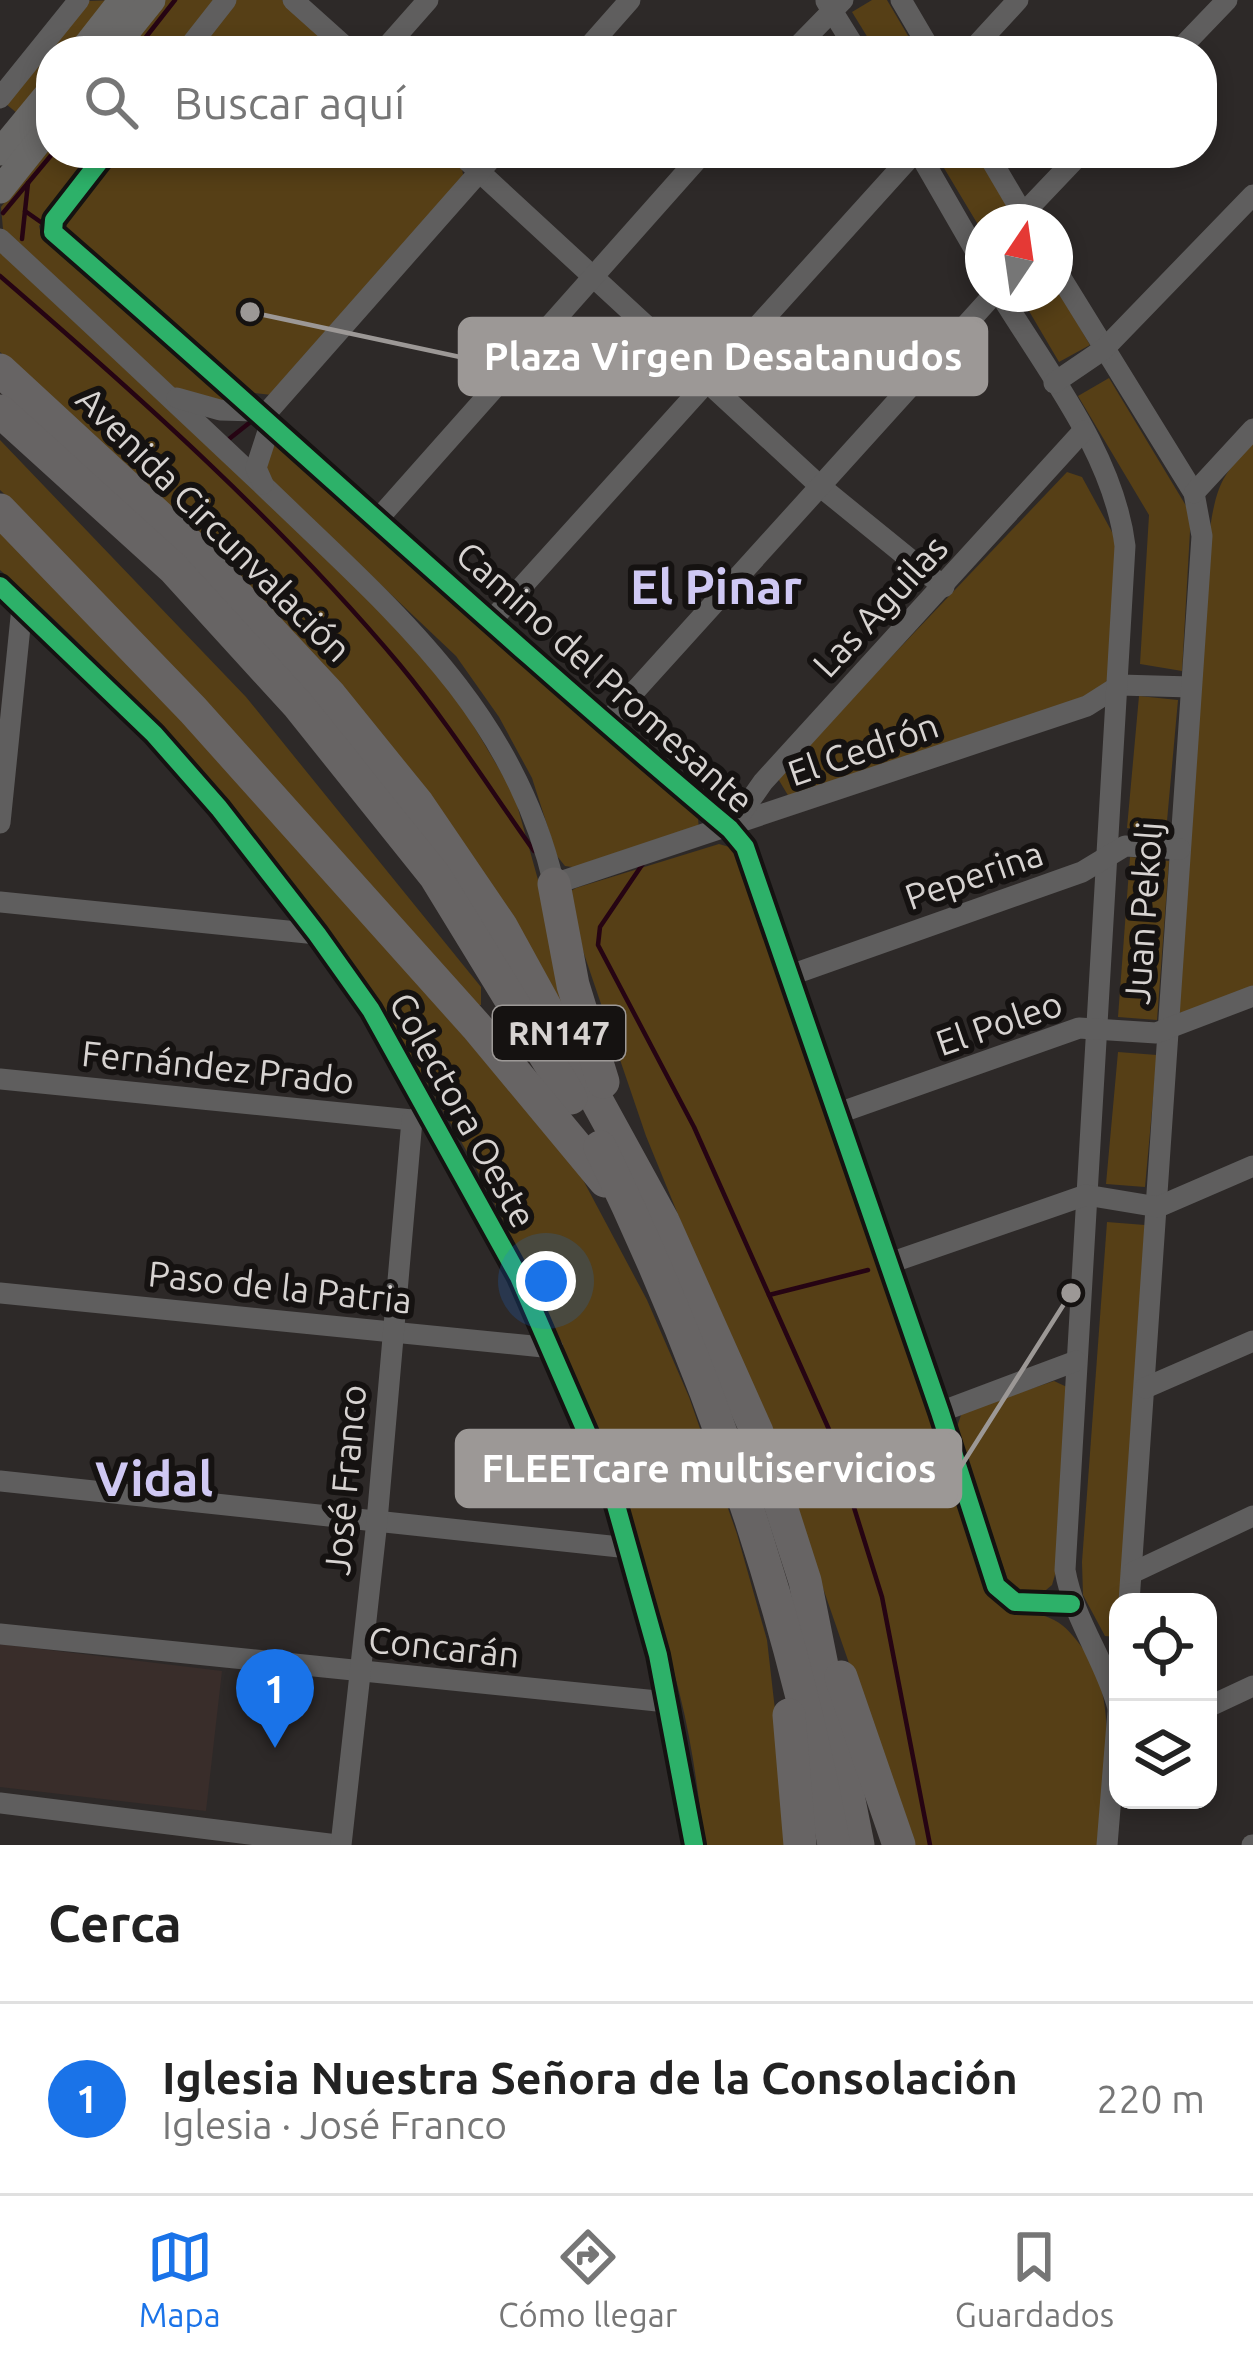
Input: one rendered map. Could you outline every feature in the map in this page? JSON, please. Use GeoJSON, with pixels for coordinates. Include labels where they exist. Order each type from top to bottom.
{"type":"FeatureCollection","features":[{"type":"Feature","properties":{"kind":"highway","name":"Avenida Circunvalación"},"geometry":{"type":"LineString","coordinates":[[0,370],[194,549],[329,694],[418,804],[501,926],[648,1221],[738,1474],[790,1588],[858,1845]]}},
{"type":"Feature","properties":{"kind":"highway","name":"Avenida Circunvalación"},"geometry":{"type":"LineString","coordinates":[[0,411],[173,568],[367,788],[435,876],[476,939],[648,1221]]}},
{"type":"Feature","properties":{"kind":"highway"},"geometry":{"type":"LineString","coordinates":[[0,510],[194,710],[648,1221]]}},
{"type":"Feature","properties":{"kind":"highway"},"geometry":{"type":"LineString","coordinates":[[554,884],[587,1034],[648,1221]]}},
{"type":"Feature","properties":{"kind":"highway","name":"Avenida Circunvalación"},"geometry":{"type":"LineString","coordinates":[[790,1588],[805,1700],[834,1845]]}},
{"type":"Feature","properties":{"kind":"highway"},"geometry":{"type":"LineString","coordinates":[[790,1588],[800,1845]]}},
{"type":"Feature","properties":{"kind":"highway"},"geometry":{"type":"LineString","coordinates":[[790,1588],[868,1750],[899,1845]]}},
{"type":"Feature","properties":{"kind":"main road"},"geometry":{"type":"LineString","coordinates":[[94,36],[122,0]]}},
{"type":"Feature","properties":{"kind":"main road"},"geometry":{"type":"LineString","coordinates":[[123,36],[152,0]]}},
{"type":"Feature","properties":{"kind":"main road"},"geometry":{"type":"LineString","coordinates":[[0,152],[11,119],[36,101]]}},
{"type":"Feature","properties":{"kind":"main road"},"geometry":{"type":"LineString","coordinates":[[0,190],[36,145]]}},
{"type":"Feature","properties":{"kind":"street"},"geometry":{"type":"LineString","coordinates":[[50,36],[79,0]]}},
{"type":"Feature","properties":{"kind":"street"},"geometry":{"type":"LineString","coordinates":[[198,36],[226,0]]}},
{"type":"Feature","properties":{"kind":"street"},"geometry":{"type":"LineString","coordinates":[[293,0],[333,36]]}},
{"type":"Feature","properties":{"kind":"street"},"geometry":{"type":"LineString","coordinates":[[396,36],[428,0]]}},
{"type":"Feature","properties":{"kind":"street"},"geometry":{"type":"LineString","coordinates":[[598,36],[630,0]]}},
{"type":"Feature","properties":{"kind":"street"},"geometry":{"type":"LineString","coordinates":[[901,0],[922,36]]}},
{"type":"Feature","properties":{"kind":"street"},"geometry":{"type":"LineString","coordinates":[[984,36],[1018,0]]}},
{"type":"Feature","properties":{"kind":"street"},"geometry":{"type":"LineString","coordinates":[[1192,36],[1227,0]]}},
{"type":"Feature","properties":{"kind":"street"},"geometry":{"type":"LineString","coordinates":[[806,36],[833,3],[850,36]]}},
{"type":"Feature","properties":{"kind":"street"},"geometry":{"type":"LineString","coordinates":[[0,98],[36,53]]}},
{"type":"Feature","properties":{"kind":"street","name":"Camino del Promesante"},"geometry":{"type":"LineString","coordinates":[[94,168],[54,220],[53,232],[745,847],[996,1586],[1015,1602],[1071,1604]]}},
{"type":"Feature","properties":{"kind":"street"},"geometry":{"type":"LineString","coordinates":[[475,168],[821,488],[944,587]]}},
{"type":"Feature","properties":{"kind":"street"},"geometry":{"type":"LineString","coordinates":[[267,490],[256,468],[265,416],[483,168]]}},
{"type":"Feature","properties":{"kind":"street"},"geometry":{"type":"LineString","coordinates":[[378,519],[690,168]]}},
{"type":"Feature","properties":{"kind":"street"},"geometry":{"type":"LineString","coordinates":[[491,621],[902,168]]}},
{"type":"Feature","properties":{"kind":"street"},"geometry":{"type":"LineString","coordinates":[[925,168],[965,234]]}},
{"type":"Feature","properties":{"kind":"street"},"geometry":{"type":"LineString","coordinates":[[996,168],[1017,204]]}},
{"type":"Feature","properties":{"kind":"street"},"geometry":{"type":"LineString","coordinates":[[1037,204],[1068,168]]}},
{"type":"Feature","properties":{"kind":"street"},"geometry":{"type":"LineString","coordinates":[[1054,382],[1104,349],[1253,195]]}},
{"type":"Feature","properties":{"kind":"street"},"geometry":{"type":"LineString","coordinates":[[0,239],[370,586],[453,674],[516,778],[554,884]]}},
{"type":"Feature","properties":{"kind":"street","name":"Juan Pekolj"},"geometry":{"type":"LineString","coordinates":[[1073,298],[1194,493],[1202,536],[1130,1593]]}},
{"type":"Feature","properties":{"kind":"street"},"geometry":{"type":"LineString","coordinates":[[605,724],[981,312]]}},
{"type":"Feature","properties":{"kind":"street","name":"Juan Pekolj"},"geometry":{"type":"LineString","coordinates":[[1009,312],[1083,431],[1122,520],[1126,546],[1065,1570],[1071,1604]]}},
{"type":"Feature","properties":{"kind":"street"},"geometry":{"type":"LineString","coordinates":[[169,396],[265,416]]}},
{"type":"Feature","properties":{"kind":"street"},"geometry":{"type":"LineString","coordinates":[[1194,493],[1253,428]]}},
{"type":"Feature","properties":{"kind":"street","name":"Las Aguilas"},"geometry":{"type":"LineString","coordinates":[[730,829],[754,791],[1083,431]]}},
{"type":"Feature","properties":{"kind":"street","name":"Colectora Oeste"},"geometry":{"type":"LineString","coordinates":[[0,586],[154,734],[219,808],[317,934],[371,1010],[421,1117],[519,1276],[612,1491],[658,1655],[694,1845]]}},
{"type":"Feature","properties":{"kind":"street"},"geometry":{"type":"LineString","coordinates":[[0,823],[22,607]]}},
{"type":"Feature","properties":{"kind":"street","name":"El Cedrón"},"geometry":{"type":"LineString","coordinates":[[554,884],[1087,706],[1120,685],[1191,687]]}},
{"type":"Feature","properties":{"kind":"street","name":"Peperina"},"geometry":{"type":"LineString","coordinates":[[788,976],[1082,872],[1125,846],[1180,849]]}},
{"type":"Feature","properties":{"kind":"street"},"geometry":{"type":"LineString","coordinates":[[0,902],[317,934]]}},
{"type":"Feature","properties":{"kind":"street","name":"El Poleo"},"geometry":{"type":"LineString","coordinates":[[836,1114],[1079,1028],[1156,1033],[1253,996]]}},
{"type":"Feature","properties":{"kind":"street","name":"Fernández Prado"},"geometry":{"type":"LineString","coordinates":[[0,1079],[421,1117]]}},
{"type":"Feature","properties":{"kind":"street","name":"José Franco"},"geometry":{"type":"LineString","coordinates":[[339,1845],[361,1671],[391,1331],[421,1117]]}},
{"type":"Feature","properties":{"kind":"street"},"geometry":{"type":"LineString","coordinates":[[887,1264],[1086,1195],[1158,1207],[1253,1166]]}},
{"type":"Feature","properties":{"kind":"street","name":"Paso de la Patria"},"geometry":{"type":"LineString","coordinates":[[0,1293],[553,1348]]}},
{"type":"Feature","properties":{"kind":"street"},"geometry":{"type":"LineString","coordinates":[[1145,1388],[1253,1341]]}},
{"type":"Feature","properties":{"kind":"street"},"geometry":{"type":"LineString","coordinates":[[940,1412],[1076,1361]]}},
{"type":"Feature","properties":{"kind":"street"},"geometry":{"type":"LineString","coordinates":[[0,1480],[628,1548]]}},
{"type":"Feature","properties":{"kind":"street"},"geometry":{"type":"LineString","coordinates":[[1132,1574],[1253,1516]]}},
{"type":"Feature","properties":{"kind":"street"},"geometry":{"type":"LineString","coordinates":[[1071,1604],[1109,1674],[1116,1701]]}},
{"type":"Feature","properties":{"kind":"street","name":"Concarán"},"geometry":{"type":"LineString","coordinates":[[0,1634],[667,1702]]}},
{"type":"Feature","properties":{"kind":"street"},"geometry":{"type":"LineString","coordinates":[[1217,1703],[1253,1686]]}},
{"type":"Feature","properties":{"kind":"street"},"geometry":{"type":"LineString","coordinates":[[0,1803],[339,1845]]}},
{"type":"Feature","properties":{"kind":"street"},"geometry":{"type":"LineString","coordinates":[[1107,1845],[1111,1809]]}},
{"type":"Feature","properties":{"kind":"shaded area"},"geometry":{"type":"Polygon","coordinates":[[[117,0],[89,36],[59,36],[87,1],[117,0]]]}},
{"type":"Feature","properties":{"kind":"shaded area"},"geometry":{"type":"Polygon","coordinates":[[[165,0],[217,0],[189,36],[137,36],[165,0]]]}},
{"type":"Feature","properties":{"kind":"shaded area"},"geometry":{"type":"Polygon","coordinates":[[[236,0],[282,0],[321,36],[208,36],[236,0]]]}},
{"type":"Feature","properties":{"kind":"shaded area"},"geometry":{"type":"Polygon","coordinates":[[[872,0],[887,0],[908,36],[867,36],[852,12],[872,0]]]}},
{"type":"Feature","properties":{"kind":"shaded area"},"geometry":{"type":"Polygon","coordinates":[[[36,66],[36,102],[23,118],[6,104],[36,66]]]}},
{"type":"Feature","properties":{"kind":"shaded area"},"geometry":{"type":"Polygon","coordinates":[[[36,163],[36,168],[84,168],[39,226],[41,234],[225,399],[223,406],[183,396],[3,229],[1,207],[36,163]]]}},
{"type":"Feature","properties":{"kind":"shaded area"},"geometry":{"type":"Polygon","coordinates":[[[105,168],[462,168],[464,180],[272,395],[245,392],[63,225],[105,168]]]}},
{"type":"Feature","properties":{"kind":"shaded area"},"geometry":{"type":"Polygon","coordinates":[[[944,168],[985,168],[1007,204],[966,204],[944,168]]]}},
{"type":"Feature","properties":{"kind":"shaded area"},"geometry":{"type":"Polygon","coordinates":[[[0,252],[367,595],[444,676],[514,794],[596,1087],[160,498],[0,352],[0,252]]]}},
{"type":"Feature","properties":{"kind":"shaded area"},"geometry":{"type":"Polygon","coordinates":[[[1030,312],[1071,312],[1090,345],[1059,362],[1030,312]]]}},
{"type":"Feature","properties":{"kind":"shaded area"},"geometry":{"type":"Polygon","coordinates":[[[1109,378],[1191,514],[1182,671],[1140,664],[1149,515],[1078,396],[1109,378]]]}},
{"type":"Feature","properties":{"kind":"shaded area"},"geometry":{"type":"Polygon","coordinates":[[[0,440],[246,697],[481,987],[481,1005],[469,1005],[0,490],[0,440]]]}},
{"type":"Feature","properties":{"kind":"shaded area"},"geometry":{"type":"Polygon","coordinates":[[[278,442],[698,818],[699,830],[579,868],[565,866],[557,856],[532,778],[499,717],[456,656],[265,475],[271,443],[278,442]]]}},
{"type":"Feature","properties":{"kind":"shaded area"},"geometry":{"type":"Polygon","coordinates":[[[1253,443],[1253,990],[1181,1014],[1177,1006],[1210,528],[1222,481],[1253,443]]]}},
{"type":"Feature","properties":{"kind":"shaded area"},"geometry":{"type":"Polygon","coordinates":[[[1067,472],[1082,477],[1118,543],[1113,670],[1100,692],[789,797],[777,777],[1067,472]]]}},
{"type":"Feature","properties":{"kind":"shaded area"},"geometry":{"type":"Polygon","coordinates":[[[0,529],[257,799],[574,1163],[647,1300],[689,1397],[737,1534],[767,1640],[783,1780],[785,1845],[705,1845],[675,1674],[596,1429],[537,1290],[469,1156],[391,1026],[305,902],[211,784],[109,673],[0,570],[0,529]]]}},
{"type":"Feature","properties":{"kind":"shaded area"},"geometry":{"type":"Polygon","coordinates":[[[1139,696],[1178,700],[1166,832],[1127,828],[1139,696]]]}},
{"type":"Feature","properties":{"kind":"shaded area"},"geometry":{"type":"Polygon","coordinates":[[[719,844],[733,848],[737,856],[995,1598],[1010,1608],[1058,1622],[1094,1668],[1102,1691],[1107,1742],[1097,1845],[912,1845],[781,1467],[646,1136],[568,907],[569,892],[576,888],[719,844]]]}},
{"type":"Feature","properties":{"kind":"shaded area"},"geometry":{"type":"Polygon","coordinates":[[[1130,857],[1169,861],[1157,1020],[1118,1017],[1130,857]]]}},
{"type":"Feature","properties":{"kind":"shaded area"},"geometry":{"type":"Polygon","coordinates":[[[1118,1052],[1157,1055],[1145,1187],[1106,1184],[1118,1052]]]}},
{"type":"Feature","properties":{"kind":"shaded area"},"geometry":{"type":"Polygon","coordinates":[[[1107,1222],[1145,1225],[1120,1593],[1109,1593],[1109,1636],[1083,1595],[1107,1222]]]}},
{"type":"Feature","properties":{"kind":"shaded area"},"geometry":{"type":"Polygon","coordinates":[[[1054,1381],[1067,1387],[1057,1568],[1052,1585],[1040,1595],[1023,1594],[1010,1586],[956,1430],[962,1412],[1054,1381]]]}},
{"type":"Feature","properties":{"kind":"shaded area"},"geometry":{"type":"Polygon","coordinates":[[[0,1644],[222,1671],[206,1811],[0,1787],[0,1644]]]}},
{"type":"Feature","properties":{"kind":"waterway"},"geometry":{"type":"LineString","coordinates":[[147,36],[175,0]]}},
{"type":"Feature","properties":{"kind":"waterway"},"geometry":{"type":"LineString","coordinates":[[3,213],[40,168]]}},
{"type":"Feature","properties":{"kind":"waterway"},"geometry":{"type":"LineString","coordinates":[[22,239],[28,183]]}},
{"type":"Feature","properties":{"kind":"waterway"},"geometry":{"type":"LineString","coordinates":[[25,211],[45,225]]}},
{"type":"Feature","properties":{"kind":"waterway"},"geometry":{"type":"LineString","coordinates":[[0,276],[157,415],[307,561],[418,687],[534,851]]}},
{"type":"Feature","properties":{"kind":"waterway"},"geometry":{"type":"LineString","coordinates":[[229,439],[253,420]]}},
{"type":"Feature","properties":{"kind":"waterway"},"geometry":{"type":"LineString","coordinates":[[644,862],[600,927],[598,945],[694,1127],[831,1434],[882,1597],[930,1845]]}},
{"type":"Feature","properties":{"kind":"waterway"},"geometry":{"type":"LineString","coordinates":[[769,1295],[868,1270]]}},
{"type":"Feature","properties":{"kind":"cycle path"},"geometry":{"type":"LineString","coordinates":[[94,168],[54,220],[53,232],[745,847],[996,1586],[1015,1602],[1071,1604]]}},
{"type":"Feature","properties":{"kind":"cycle path"},"geometry":{"type":"LineString","coordinates":[[0,586],[154,734],[219,808],[317,934],[371,1010],[519,1277],[612,1491],[658,1655],[694,1845]]}},
{"type":"Feature","properties":{"kind":"place","name":"Plaza Virgen Desatanudos"},"geometry":{"type":"Point","coordinates":[250,312]}},
{"type":"Feature","properties":{"kind":"place","name":"FLEETcare multiservicios"},"geometry":{"type":"Point","coordinates":[1071,1293]}},
{"type":"Feature","properties":{"kind":"place","name":"Iglesia Nuestra Señora de la Consolación"},"geometry":{"type":"Point","coordinates":[275,1748]}},
{"type":"Feature","properties":{"kind":"district","name":"El Pinar"},"geometry":{"type":"Point","coordinates":[716,587]}},
{"type":"Feature","properties":{"kind":"district","name":"Vidal"},"geometry":{"type":"Point","coordinates":[154,1479]}}]}
